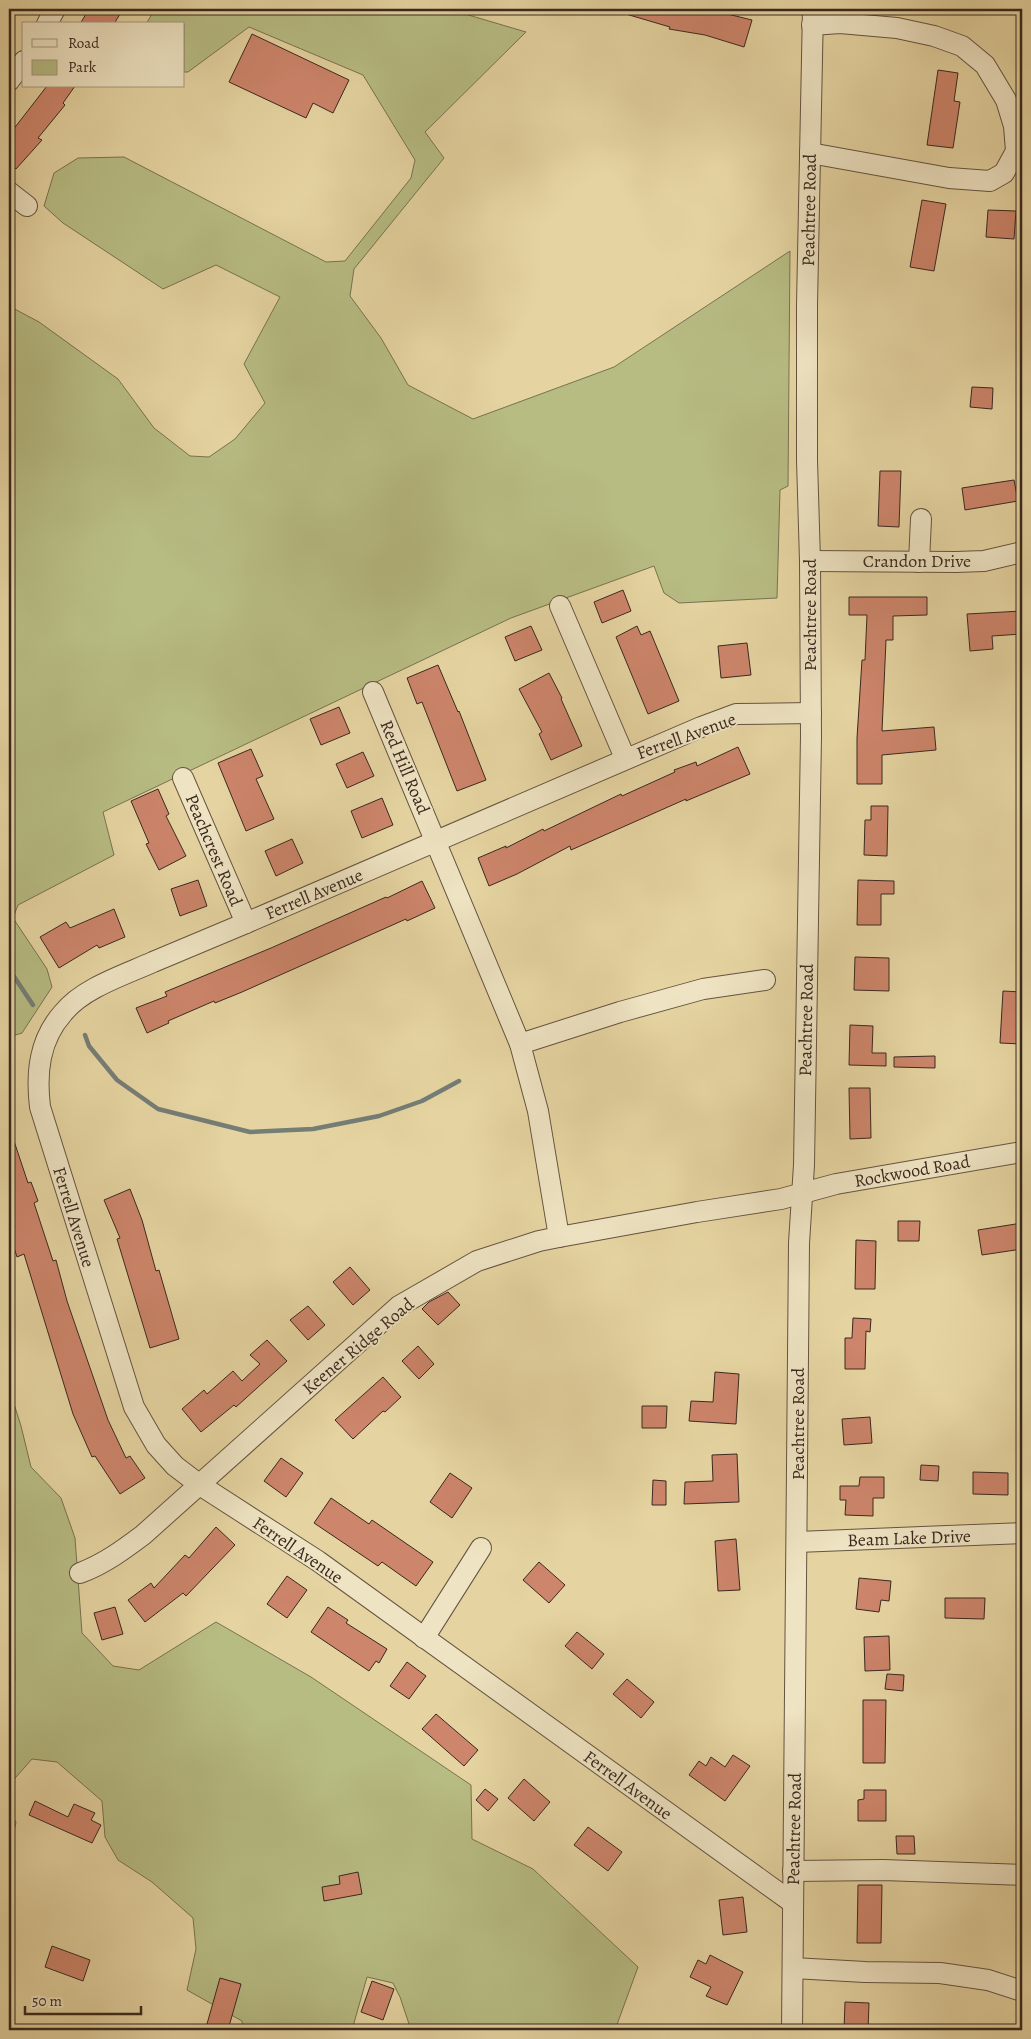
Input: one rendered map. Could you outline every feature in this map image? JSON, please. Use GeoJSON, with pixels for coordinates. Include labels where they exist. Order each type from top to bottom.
{"type":"FeatureCollection","features":[{"type":"Feature","properties":{"kind":"street"},"geometry":{"type":"LineString","coordinates":[[48,22],[55,9]]}},
{"type":"Feature","properties":{"kind":"street"},"geometry":{"type":"LineString","coordinates":[[810,153],[916,172],[990,181],[1004,173],[1016,151],[1014,126],[1006,100],[985,64],[962,46],[934,36],[897,28],[840,23],[812,17]]}},
{"type":"Feature","properties":{"kind":"street","name":"Peachtree Road"},"geometry":{"type":"LineString","coordinates":[[792,2030],[799,1243],[803,1194],[810,713],[810,560],[807,460],[812,17]]}},
{"type":"Feature","properties":{"kind":"street"},"geometry":{"type":"LineString","coordinates":[[9,81],[22,63]]}},
{"type":"Feature","properties":{"kind":"street"},"geometry":{"type":"LineString","coordinates":[[9,192],[27,206]]}},
{"type":"Feature","properties":{"kind":"street"},"geometry":{"type":"LineString","coordinates":[[919,562],[921,519]]}},
{"type":"Feature","properties":{"kind":"street","name":"Crandon Drive"},"geometry":{"type":"LineString","coordinates":[[810,560],[984,561],[1022,552]]}},
{"type":"Feature","properties":{"kind":"street"},"geometry":{"type":"LineString","coordinates":[[560,606],[625,758]]}},
{"type":"Feature","properties":{"kind":"street","name":"Red Hill Road"},"geometry":{"type":"LineString","coordinates":[[373,692],[520,1044],[538,1111],[559,1237]]}},
{"type":"Feature","properties":{"kind":"street","name":"Ferrell Avenue"},"geometry":{"type":"LineString","coordinates":[[793,1903],[318,1561],[200,1485],[175,1466],[156,1445],[143,1426],[134,1407],[40,1107],[37,1083],[41,1054],[51,1029],[63,1012],[82,995],[134,970],[437,842],[701,726],[736,714],[810,713]]}},
{"type":"Feature","properties":{"kind":"street","name":"Peachcrest Road"},"geometry":{"type":"LineString","coordinates":[[183,778],[246,923]]}},
{"type":"Feature","properties":{"kind":"street"},"geometry":{"type":"LineString","coordinates":[[520,1044],[620,1012],[694,992],[765,980]]}},
{"type":"Feature","properties":{"kind":"street","name":"Rockwood Road"},"geometry":{"type":"LineString","coordinates":[[803,1194],[836,1184],[1022,1152]]}},
{"type":"Feature","properties":{"kind":"street","name":"Keener Ridge Road"},"geometry":{"type":"LineString","coordinates":[[80,1573],[94,1568],[115,1556],[144,1535],[399,1306],[477,1262],[539,1241],[803,1194]]}},
{"type":"Feature","properties":{"kind":"street","name":"Beam Lake Drive"},"geometry":{"type":"LineString","coordinates":[[797,1542],[1022,1533]]}},
{"type":"Feature","properties":{"kind":"street"},"geometry":{"type":"LineString","coordinates":[[424,1638],[481,1548]]}},
{"type":"Feature","properties":{"kind":"street"},"geometry":{"type":"LineString","coordinates":[[794,1871],[884,1870],[1022,1875]]}},
{"type":"Feature","properties":{"kind":"street"},"geometry":{"type":"LineString","coordinates":[[793,1968],[865,1972],[940,1973],[988,1980],[1022,1990]]}},
{"type":"Feature","properties":{"kind":"green space"},"geometry":{"type":"Polygon","coordinates":[[[155,9],[448,9],[526,32],[425,132],[444,158],[354,269],[350,296],[381,338],[408,385],[473,419],[614,367],[790,251],[788,486],[780,490],[777,598],[679,603],[664,593],[654,566],[511,618],[103,812],[114,855],[18,905],[13,918],[47,969],[52,987],[22,1033],[9,1037],[9,306],[39,322],[118,379],[154,428],[190,456],[209,457],[235,439],[265,403],[244,364],[280,297],[216,265],[163,289],[63,223],[44,206],[54,173],[78,158],[124,157],[326,262],[345,261],[411,178],[415,160],[363,75],[249,27],[188,72],[185,72],[185,22],[147,22],[155,9]]]}},
{"type":"Feature","properties":{"kind":"green space"},"geometry":{"type":"Polygon","coordinates":[[[9,1388],[31,1467],[61,1498],[75,1538],[82,1633],[113,1666],[139,1670],[216,1622],[311,1677],[471,1785],[472,1839],[533,1869],[638,1967],[615,2030],[411,2030],[400,1997],[393,1983],[367,1977],[352,2030],[243,2030],[242,2021],[187,1990],[196,1949],[193,1918],[152,1882],[118,1860],[105,1837],[102,1801],[57,1762],[32,1759],[9,1785],[9,1700],[15,1680],[14,1609],[9,1595],[9,1388]]]}},
{"type":"Feature","properties":{"kind":"green space"},"geometry":{"type":"Polygon","coordinates":[[[9,1812],[16,1822],[11,1847],[9,1848],[9,1812]]]}},
{"type":"Feature","properties":{"kind":"building"},"geometry":{"type":"Polygon","coordinates":[[[89,9],[123,9],[115,22],[81,22],[89,9]]]}},
{"type":"Feature","properties":{"kind":"building"},"geometry":{"type":"Polygon","coordinates":[[[620,9],[707,9],[752,20],[744,47],[705,35],[669,29],[670,27],[619,12],[620,9]]]}},
{"type":"Feature","properties":{"kind":"building"},"geometry":{"type":"Polygon","coordinates":[[[252,34],[349,80],[333,113],[313,103],[306,118],[229,82],[252,34]]]}},
{"type":"Feature","properties":{"kind":"building"},"geometry":{"type":"Polygon","coordinates":[[[938,70],[958,73],[954,101],[960,102],[953,148],[927,145],[938,70]]]}},
{"type":"Feature","properties":{"kind":"building"},"geometry":{"type":"Polygon","coordinates":[[[45,88],[74,88],[63,103],[65,105],[38,138],[42,140],[16,169],[9,163],[9,135],[45,88]]]}},
{"type":"Feature","properties":{"kind":"building"},"geometry":{"type":"Polygon","coordinates":[[[922,200],[946,204],[934,271],[910,267],[922,200]]]}},
{"type":"Feature","properties":{"kind":"building"},"geometry":{"type":"Polygon","coordinates":[[[988,210],[1016,211],[1014,239],[986,237],[988,210]]]}},
{"type":"Feature","properties":{"kind":"building"},"geometry":{"type":"Polygon","coordinates":[[[972,387],[993,388],[992,409],[970,407],[972,387]]]}},
{"type":"Feature","properties":{"kind":"building"},"geometry":{"type":"Polygon","coordinates":[[[880,471],[901,471],[899,527],[878,526],[880,471]]]}},
{"type":"Feature","properties":{"kind":"building"},"geometry":{"type":"Polygon","coordinates":[[[1014,480],[1018,501],[965,510],[962,488],[1014,480]]]}},
{"type":"Feature","properties":{"kind":"building"},"geometry":{"type":"Polygon","coordinates":[[[623,590],[631,611],[602,623],[594,602],[623,590]]]}},
{"type":"Feature","properties":{"kind":"building"},"geometry":{"type":"Polygon","coordinates":[[[849,597],[927,597],[927,615],[893,616],[893,640],[886,640],[882,731],[934,727],[936,750],[882,755],[882,784],[857,784],[857,738],[862,660],[865,660],[867,615],[849,615],[849,597]]]}},
{"type":"Feature","properties":{"kind":"building"},"geometry":{"type":"Polygon","coordinates":[[[1022,611],[1022,634],[992,636],[993,649],[970,651],[967,614],[1022,611]]]}},
{"type":"Feature","properties":{"kind":"building"},"geometry":{"type":"Polygon","coordinates":[[[531,626],[542,650],[515,661],[505,637],[531,626]]]}},
{"type":"Feature","properties":{"kind":"building"},"geometry":{"type":"Polygon","coordinates":[[[637,626],[641,635],[650,631],[679,701],[648,714],[616,637],[637,626]]]}},
{"type":"Feature","properties":{"kind":"building"},"geometry":{"type":"Polygon","coordinates":[[[747,643],[751,675],[721,678],[718,646],[747,643]]]}},
{"type":"Feature","properties":{"kind":"building"},"geometry":{"type":"Polygon","coordinates":[[[438,665],[459,711],[486,780],[457,791],[422,702],[417,704],[407,678],[438,665]]]}},
{"type":"Feature","properties":{"kind":"building"},"geometry":{"type":"Polygon","coordinates":[[[549,673],[562,698],[582,746],[551,760],[539,734],[542,732],[519,689],[549,673]]]}},
{"type":"Feature","properties":{"kind":"building"},"geometry":{"type":"Polygon","coordinates":[[[339,707],[350,733],[321,745],[310,719],[339,707]]]}},
{"type":"Feature","properties":{"kind":"building"},"geometry":{"type":"Polygon","coordinates":[[[738,747],[750,774],[686,801],[686,799],[571,850],[570,846],[517,874],[489,886],[478,858],[506,846],[506,848],[543,829],[544,831],[621,794],[622,796],[675,772],[674,770],[696,762],[697,766],[738,747]]]}},
{"type":"Feature","properties":{"kind":"building"},"geometry":{"type":"Polygon","coordinates":[[[251,749],[263,776],[256,779],[274,819],[246,831],[218,763],[251,749]]]}},
{"type":"Feature","properties":{"kind":"building"},"geometry":{"type":"Polygon","coordinates":[[[363,752],[374,776],[347,788],[336,764],[363,752]]]}},
{"type":"Feature","properties":{"kind":"building"},"geometry":{"type":"Polygon","coordinates":[[[158,789],[169,814],[166,816],[186,856],[159,870],[146,844],[149,843],[131,801],[158,789]]]}},
{"type":"Feature","properties":{"kind":"building"},"geometry":{"type":"Polygon","coordinates":[[[382,798],[393,825],[362,838],[351,811],[382,798]]]}},
{"type":"Feature","properties":{"kind":"building"},"geometry":{"type":"Polygon","coordinates":[[[871,806],[888,806],[887,856],[864,855],[865,820],[871,820],[871,806]]]}},
{"type":"Feature","properties":{"kind":"building"},"geometry":{"type":"Polygon","coordinates":[[[292,839],[303,863],[276,876],[265,851],[292,839]]]}},
{"type":"Feature","properties":{"kind":"building"},"geometry":{"type":"Polygon","coordinates":[[[198,880],[207,906],[180,916],[171,889],[198,880]]]}},
{"type":"Feature","properties":{"kind":"building"},"geometry":{"type":"Polygon","coordinates":[[[858,880],[894,881],[894,894],[881,894],[881,925],[857,925],[858,880]]]}},
{"type":"Feature","properties":{"kind":"building"},"geometry":{"type":"Polygon","coordinates":[[[422,881],[435,908],[242,992],[215,1003],[214,1001],[168,1021],[169,1023],[147,1033],[136,1008],[167,996],[165,992],[387,898],[422,881]]]}},
{"type":"Feature","properties":{"kind":"building"},"geometry":{"type":"Polygon","coordinates":[[[114,909],[125,937],[99,948],[97,945],[59,968],[40,937],[66,922],[70,928],[114,909]]]}},
{"type":"Feature","properties":{"kind":"building"},"geometry":{"type":"Polygon","coordinates":[[[855,957],[889,958],[889,991],[854,990],[855,957]]]}},
{"type":"Feature","properties":{"kind":"building"},"geometry":{"type":"Polygon","coordinates":[[[1003,991],[1022,992],[1021,1044],[1000,1043],[1003,991]]]}},
{"type":"Feature","properties":{"kind":"building"},"geometry":{"type":"Polygon","coordinates":[[[850,1025],[873,1026],[872,1053],[886,1053],[886,1066],[849,1065],[850,1025]]]}},
{"type":"Feature","properties":{"kind":"building"},"geometry":{"type":"Polygon","coordinates":[[[935,1056],[935,1068],[894,1067],[894,1057],[935,1056]]]}},
{"type":"Feature","properties":{"kind":"building"},"geometry":{"type":"Polygon","coordinates":[[[849,1088],[870,1088],[871,1138],[850,1139],[849,1088]]]}},
{"type":"Feature","properties":{"kind":"building"},"geometry":{"type":"Polygon","coordinates":[[[9,1132],[11,1132],[28,1183],[31,1182],[38,1201],[34,1203],[53,1261],[56,1260],[67,1301],[108,1420],[126,1458],[130,1456],[145,1478],[120,1494],[95,1456],[92,1457],[73,1414],[24,1254],[17,1257],[9,1232],[9,1229],[15,1227],[9,1209],[9,1132]]]}},
{"type":"Feature","properties":{"kind":"building"},"geometry":{"type":"Polygon","coordinates":[[[130,1189],[142,1220],[156,1271],[159,1270],[179,1339],[150,1348],[117,1239],[120,1238],[104,1200],[130,1189]]]}},
{"type":"Feature","properties":{"kind":"building"},"geometry":{"type":"Polygon","coordinates":[[[898,1221],[920,1221],[919,1241],[898,1241],[898,1221]]]}},
{"type":"Feature","properties":{"kind":"building"},"geometry":{"type":"Polygon","coordinates":[[[1022,1223],[1022,1249],[982,1255],[978,1230],[1022,1223]]]}},
{"type":"Feature","properties":{"kind":"building"},"geometry":{"type":"Polygon","coordinates":[[[856,1240],[876,1241],[875,1289],[855,1289],[856,1240]]]}},
{"type":"Feature","properties":{"kind":"building"},"geometry":{"type":"Polygon","coordinates":[[[350,1267],[370,1290],[353,1305],[333,1282],[350,1267]]]}},
{"type":"Feature","properties":{"kind":"building"},"geometry":{"type":"Polygon","coordinates":[[[448,1292],[460,1305],[438,1325],[422,1309],[429,1302],[448,1292]]]}},
{"type":"Feature","properties":{"kind":"building"},"geometry":{"type":"Polygon","coordinates":[[[308,1306],[325,1325],[308,1340],[290,1320],[308,1306]]]}},
{"type":"Feature","properties":{"kind":"building"},"geometry":{"type":"Polygon","coordinates":[[[853,1318],[871,1319],[870,1332],[866,1331],[865,1369],[845,1369],[845,1338],[852,1338],[853,1318]]]}},
{"type":"Feature","properties":{"kind":"building"},"geometry":{"type":"Polygon","coordinates":[[[267,1340],[287,1361],[236,1407],[234,1405],[201,1432],[182,1409],[204,1390],[207,1394],[233,1371],[242,1381],[260,1364],[250,1355],[267,1340]]]}},
{"type":"Feature","properties":{"kind":"building"},"geometry":{"type":"Polygon","coordinates":[[[418,1346],[434,1364],[419,1379],[402,1361],[418,1346]]]}},
{"type":"Feature","properties":{"kind":"building"},"geometry":{"type":"Polygon","coordinates":[[[715,1372],[739,1374],[736,1424],[689,1421],[691,1401],[713,1402],[715,1372]]]}},
{"type":"Feature","properties":{"kind":"building"},"geometry":{"type":"Polygon","coordinates":[[[383,1377],[401,1397],[353,1439],[335,1420],[383,1377]]]}},
{"type":"Feature","properties":{"kind":"building"},"geometry":{"type":"Polygon","coordinates":[[[642,1406],[667,1406],[666,1428],[642,1428],[642,1406]]]}},
{"type":"Feature","properties":{"kind":"building"},"geometry":{"type":"Polygon","coordinates":[[[870,1417],[872,1443],[844,1445],[842,1419],[870,1417]]]}},
{"type":"Feature","properties":{"kind":"building"},"geometry":{"type":"Polygon","coordinates":[[[737,1454],[739,1502],[684,1504],[685,1482],[713,1481],[712,1455],[737,1454]]]}},
{"type":"Feature","properties":{"kind":"building"},"geometry":{"type":"Polygon","coordinates":[[[281,1458],[303,1473],[286,1497],[264,1481],[281,1458]]]}},
{"type":"Feature","properties":{"kind":"building"},"geometry":{"type":"Polygon","coordinates":[[[921,1465],[939,1466],[938,1481],[920,1480],[921,1465]]]}},
{"type":"Feature","properties":{"kind":"building"},"geometry":{"type":"Polygon","coordinates":[[[973,1472],[1008,1473],[1008,1495],[973,1494],[973,1472]]]}},
{"type":"Feature","properties":{"kind":"building"},"geometry":{"type":"Polygon","coordinates":[[[450,1473],[472,1488],[452,1518],[430,1502],[450,1473]]]}},
{"type":"Feature","properties":{"kind":"building"},"geometry":{"type":"Polygon","coordinates":[[[860,1477],[884,1477],[884,1498],[873,1498],[873,1516],[845,1515],[846,1500],[840,1500],[840,1486],[859,1486],[860,1477]]]}},
{"type":"Feature","properties":{"kind":"building"},"geometry":{"type":"Polygon","coordinates":[[[653,1480],[666,1481],[666,1505],[652,1505],[653,1480]]]}},
{"type":"Feature","properties":{"kind":"building"},"geometry":{"type":"Polygon","coordinates":[[[331,1498],[369,1524],[372,1520],[433,1562],[416,1586],[382,1562],[378,1566],[314,1523],[331,1498]]]}},
{"type":"Feature","properties":{"kind":"building"},"geometry":{"type":"Polygon","coordinates":[[[216,1527],[235,1545],[186,1596],[183,1593],[145,1622],[128,1600],[151,1583],[154,1588],[185,1555],[189,1558],[216,1527]]]}},
{"type":"Feature","properties":{"kind":"building"},"geometry":{"type":"Polygon","coordinates":[[[736,1539],[740,1590],[718,1591],[715,1541],[736,1539]]]}},
{"type":"Feature","properties":{"kind":"building"},"geometry":{"type":"Polygon","coordinates":[[[539,1562],[565,1585],[549,1603],[523,1580],[539,1562]]]}},
{"type":"Feature","properties":{"kind":"building"},"geometry":{"type":"Polygon","coordinates":[[[287,1576],[307,1590],[287,1618],[267,1604],[287,1576]]]}},
{"type":"Feature","properties":{"kind":"building"},"geometry":{"type":"Polygon","coordinates":[[[859,1578],[891,1581],[889,1601],[881,1600],[879,1612],[856,1609],[859,1578]]]}},
{"type":"Feature","properties":{"kind":"building"},"geometry":{"type":"Polygon","coordinates":[[[945,1598],[985,1598],[984,1619],[945,1618],[945,1598]]]}},
{"type":"Feature","properties":{"kind":"building"},"geometry":{"type":"Polygon","coordinates":[[[115,1607],[123,1634],[102,1640],[94,1613],[115,1607]]]}},
{"type":"Feature","properties":{"kind":"building"},"geometry":{"type":"Polygon","coordinates":[[[328,1607],[348,1620],[346,1623],[387,1649],[379,1663],[376,1661],[369,1671],[311,1632],[328,1607]]]}},
{"type":"Feature","properties":{"kind":"building"},"geometry":{"type":"Polygon","coordinates":[[[577,1632],[604,1654],[592,1669],[565,1646],[577,1632]]]}},
{"type":"Feature","properties":{"kind":"building"},"geometry":{"type":"Polygon","coordinates":[[[889,1636],[890,1670],[865,1671],[864,1637],[889,1636]]]}},
{"type":"Feature","properties":{"kind":"building"},"geometry":{"type":"Polygon","coordinates":[[[407,1662],[426,1676],[409,1699],[390,1686],[407,1662]]]}},
{"type":"Feature","properties":{"kind":"building"},"geometry":{"type":"Polygon","coordinates":[[[887,1674],[904,1675],[903,1691],[885,1689],[887,1674]]]}},
{"type":"Feature","properties":{"kind":"building"},"geometry":{"type":"Polygon","coordinates":[[[627,1679],[654,1702],[641,1718],[613,1694],[627,1679]]]}},
{"type":"Feature","properties":{"kind":"building"},"geometry":{"type":"Polygon","coordinates":[[[863,1700],[886,1700],[885,1763],[863,1763],[863,1700]]]}},
{"type":"Feature","properties":{"kind":"building"},"geometry":{"type":"Polygon","coordinates":[[[436,1714],[478,1750],[464,1766],[422,1729],[436,1714]]]}},
{"type":"Feature","properties":{"kind":"building"},"geometry":{"type":"Polygon","coordinates":[[[733,1755],[750,1766],[725,1801],[689,1775],[699,1761],[706,1766],[711,1757],[725,1767],[733,1755]]]}},
{"type":"Feature","properties":{"kind":"building"},"geometry":{"type":"Polygon","coordinates":[[[524,1779],[550,1802],[534,1821],[508,1798],[524,1779]]]}},
{"type":"Feature","properties":{"kind":"building"},"geometry":{"type":"Polygon","coordinates":[[[485,1789],[498,1799],[488,1811],[476,1800],[485,1789]]]}},
{"type":"Feature","properties":{"kind":"building"},"geometry":{"type":"Polygon","coordinates":[[[864,1790],[886,1790],[886,1821],[858,1821],[858,1800],[864,1799],[864,1790]]]}},
{"type":"Feature","properties":{"kind":"building"},"geometry":{"type":"Polygon","coordinates":[[[35,1801],[68,1817],[74,1804],[95,1813],[91,1820],[101,1825],[92,1843],[29,1815],[35,1801]]]}},
{"type":"Feature","properties":{"kind":"building"},"geometry":{"type":"Polygon","coordinates":[[[588,1827],[622,1852],[608,1871],[574,1845],[588,1827]]]}},
{"type":"Feature","properties":{"kind":"building"},"geometry":{"type":"Polygon","coordinates":[[[896,1836],[914,1836],[915,1854],[897,1854],[896,1836]]]}},
{"type":"Feature","properties":{"kind":"building"},"geometry":{"type":"Polygon","coordinates":[[[358,1872],[362,1894],[324,1901],[322,1887],[340,1884],[339,1876],[358,1872]]]}},
{"type":"Feature","properties":{"kind":"building"},"geometry":{"type":"Polygon","coordinates":[[[858,1885],[882,1885],[881,1943],[857,1943],[858,1885]]]}},
{"type":"Feature","properties":{"kind":"building"},"geometry":{"type":"Polygon","coordinates":[[[743,1897],[747,1932],[723,1935],[719,1900],[743,1897]]]}},
{"type":"Feature","properties":{"kind":"building"},"geometry":{"type":"Polygon","coordinates":[[[52,1946],[90,1960],[83,1981],[45,1967],[52,1946]]]}},
{"type":"Feature","properties":{"kind":"building"},"geometry":{"type":"Polygon","coordinates":[[[710,1955],[743,1972],[727,2005],[706,1996],[711,1987],[690,1977],[698,1960],[706,1964],[710,1955]]]}},
{"type":"Feature","properties":{"kind":"building"},"geometry":{"type":"Polygon","coordinates":[[[220,1978],[241,1984],[228,2030],[207,2024],[220,1978]]]}},
{"type":"Feature","properties":{"kind":"building"},"geometry":{"type":"Polygon","coordinates":[[[372,1981],[394,1989],[383,2020],[361,2012],[372,1981]]]}},
{"type":"Feature","properties":{"kind":"building"},"geometry":{"type":"Polygon","coordinates":[[[845,2002],[869,2003],[868,2030],[844,2030],[845,2002]]]}},
{"type":"Feature","properties":{"kind":"waterway"},"geometry":{"type":"LineString","coordinates":[[9,969],[33,1005]]}},
{"type":"Feature","properties":{"kind":"waterway"},"geometry":{"type":"LineString","coordinates":[[85,1035],[89,1046],[117,1080],[158,1109],[250,1132],[313,1129],[379,1116],[422,1101],[459,1081]]}}]}
